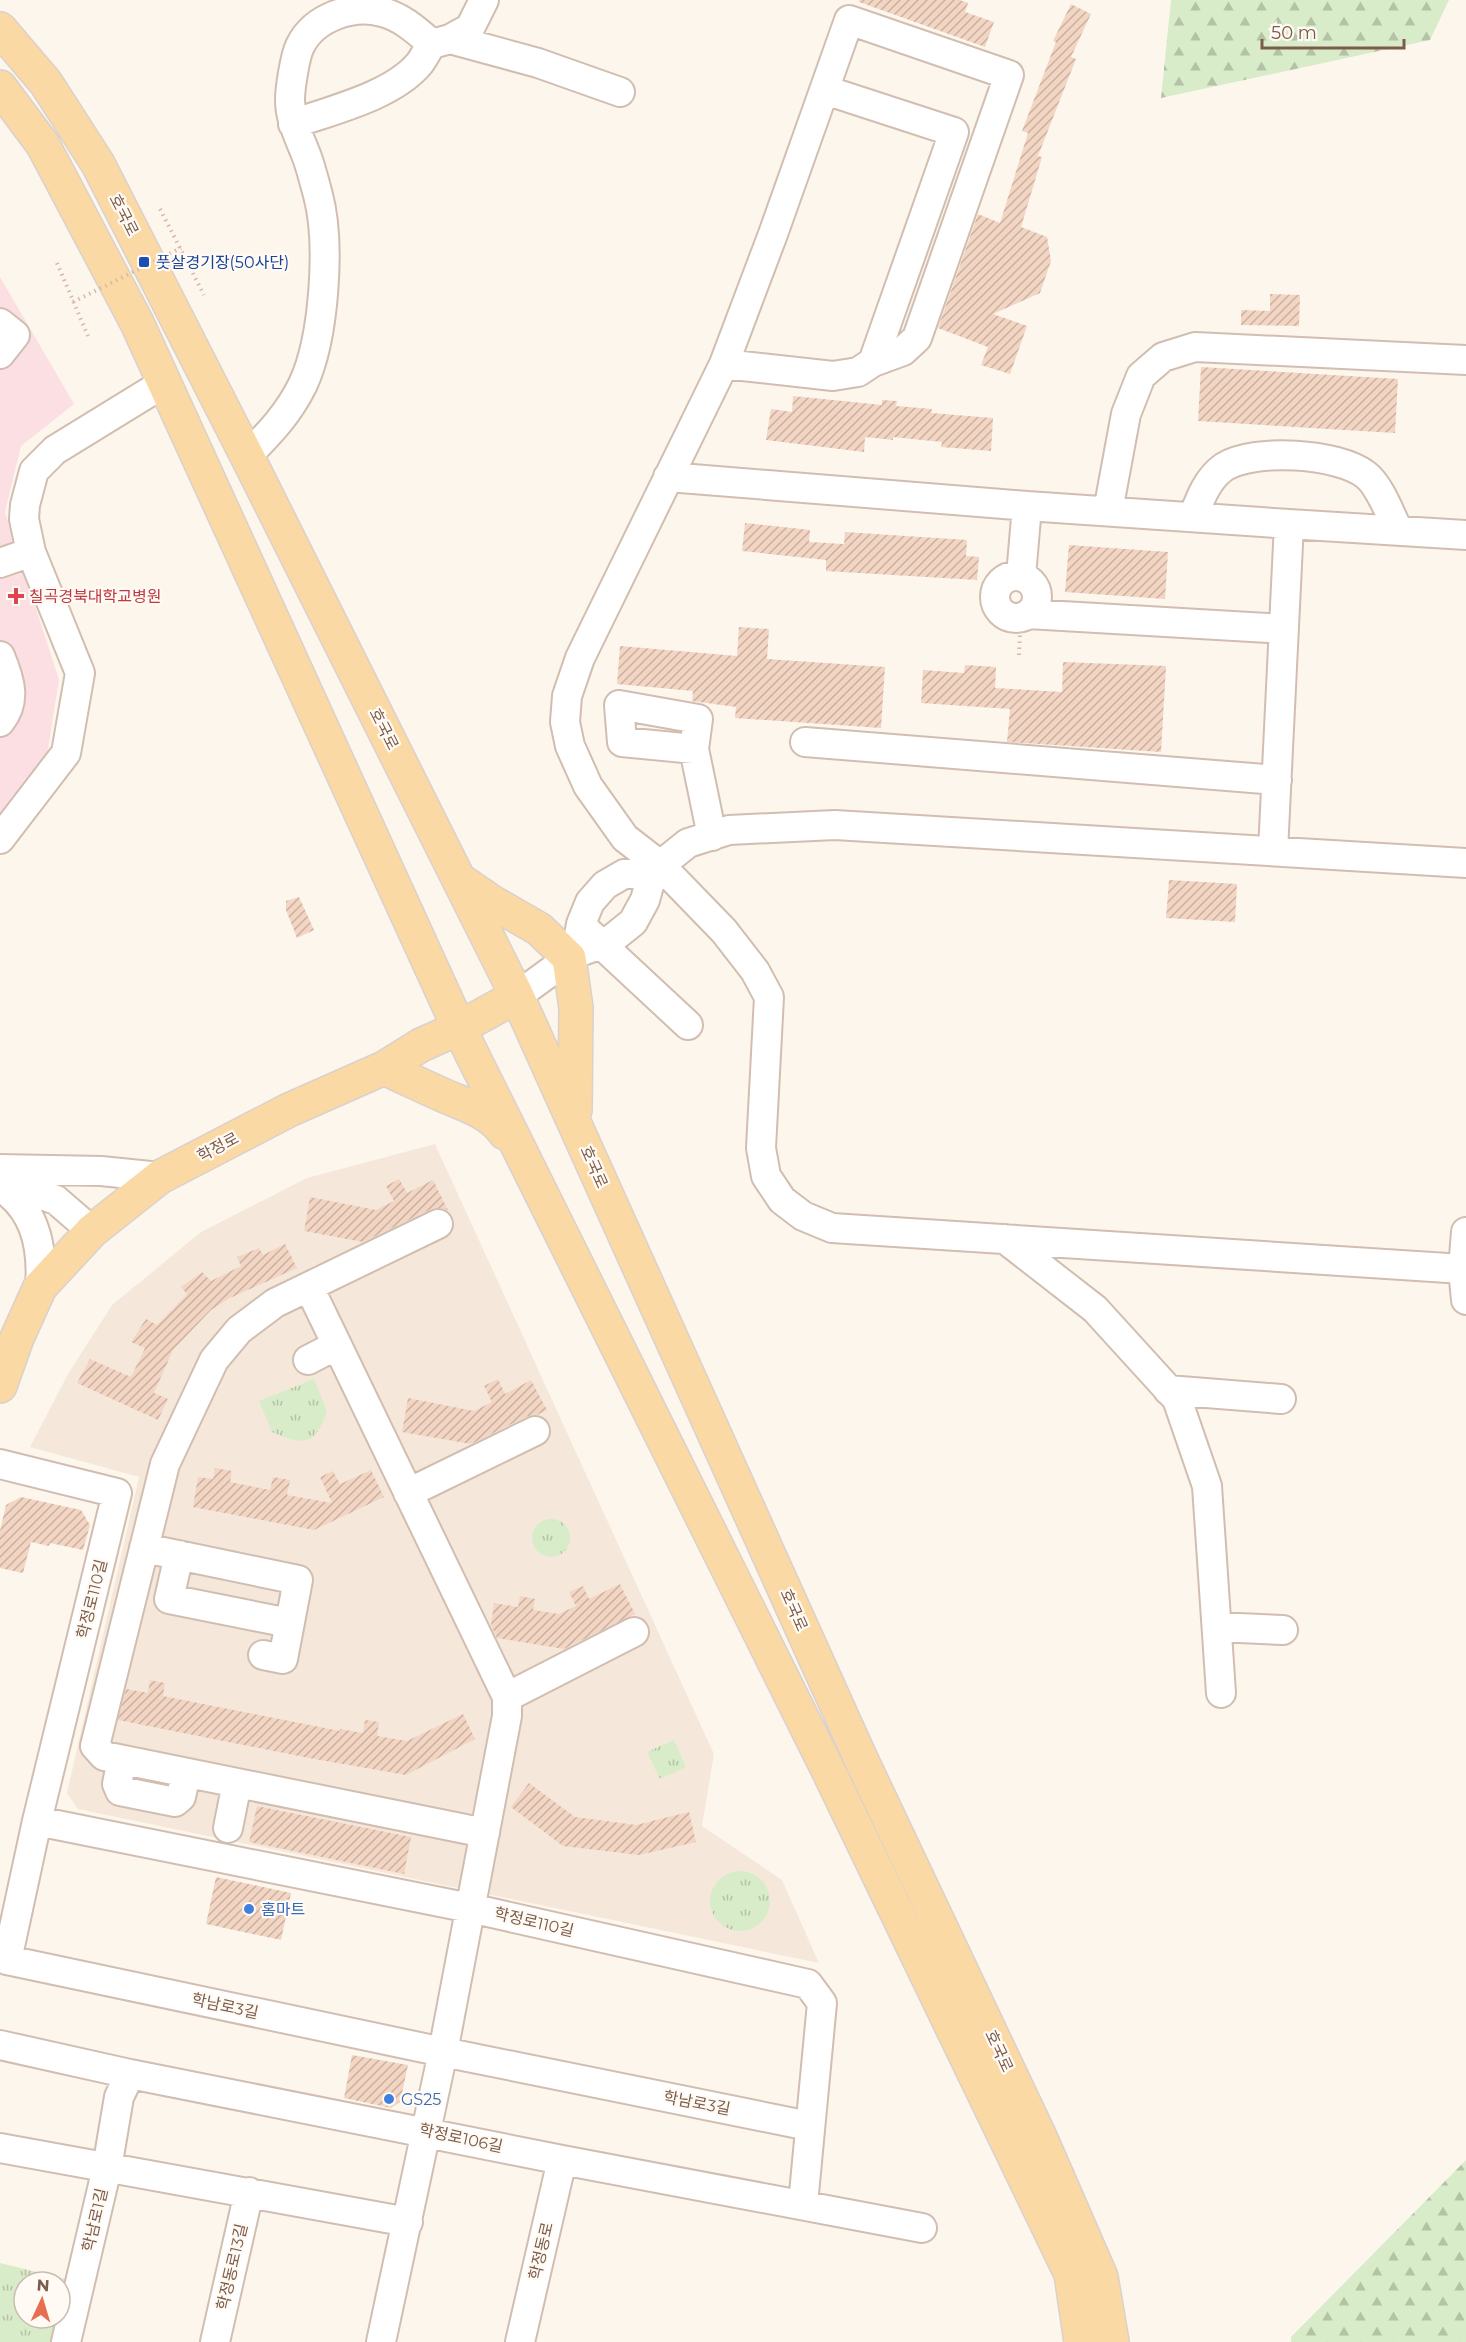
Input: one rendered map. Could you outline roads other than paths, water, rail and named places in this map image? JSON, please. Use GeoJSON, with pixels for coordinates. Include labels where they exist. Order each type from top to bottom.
{"type":"FeatureCollection","features":[{"type":"Feature","properties":{"kind":"main road","name":"호국로"},"geometry":{"type":"LineString","coordinates":[[0,29],[46,83],[98,164],[517,996],[860,1757],[1045,2148],[1101,2277],[1112,2342]]}},
{"type":"Feature","properties":{"kind":"main road","name":"호국로"},"geometry":{"type":"LineString","coordinates":[[0,87],[48,154],[137,323],[459,1028],[833,1781],[1071,2274],[1081,2342]]}},
{"type":"Feature","properties":{"kind":"main road"},"geometry":{"type":"LineString","coordinates":[[459,879],[492,902],[582,952],[576,1008],[575,1125]]}},
{"type":"Feature","properties":{"kind":"main road","name":"학정로"},"geometry":{"type":"LineString","coordinates":[[0,1386],[17,1338],[40,1287],[92,1231],[160,1177],[289,1110],[384,1068],[421,1045],[459,1028],[517,996]]}},
{"type":"Feature","properties":{"kind":"main road"},"geometry":{"type":"LineString","coordinates":[[384,1068],[473,1106],[498,1124],[527,1162]]}},
{"type":"Feature","properties":{"kind":"street"},"geometry":{"type":"LineString","coordinates":[[293,124],[379,92],[406,76],[441,42],[470,28],[484,0]]}},
{"type":"Feature","properties":{"kind":"street"},"geometry":{"type":"LineString","coordinates":[[724,364],[833,376],[858,372],[873,362],[903,351],[917,338],[1009,75],[852,10],[825,90],[724,364],[580,658],[567,696],[565,722],[570,746],[588,786],[625,838],[724,931],[755,970],[769,997],[761,1148],[766,1176],[782,1200],[803,1216],[832,1228],[1463,1269]]}},
{"type":"Feature","properties":{"kind":"street"},"geometry":{"type":"LineString","coordinates":[[247,456],[278,426],[303,383],[316,344],[325,238],[319,198],[308,161],[293,124],[290,99],[300,46],[319,23],[348,11],[382,12],[406,22],[441,42],[538,63],[620,92]]}},
{"type":"Feature","properties":{"kind":"street"},"geometry":{"type":"LineString","coordinates":[[825,90],[986,142]]}},
{"type":"Feature","properties":{"kind":"street"},"geometry":{"type":"LineString","coordinates":[[873,362],[954,132]]}},
{"type":"Feature","properties":{"kind":"street"},"geometry":{"type":"LineString","coordinates":[[0,323],[15,335],[0,354]]}},
{"type":"Feature","properties":{"kind":"street"},"geometry":{"type":"LineString","coordinates":[[1108,511],[1126,414],[1141,376],[1163,357],[1194,347],[1466,360]]}},
{"type":"Feature","properties":{"kind":"street"},"geometry":{"type":"LineString","coordinates":[[0,839],[66,753],[80,673],[31,552],[24,519],[25,505],[34,471],[54,450],[164,383]]}},
{"type":"Feature","properties":{"kind":"street"},"geometry":{"type":"LineString","coordinates":[[1193,517],[1203,490],[1224,468],[1247,458],[1274,455],[1306,457],[1341,464],[1366,475],[1385,502],[1398,530]]}},
{"type":"Feature","properties":{"kind":"street"},"geometry":{"type":"LineString","coordinates":[[668,477],[1027,506],[1466,535]]}},
{"type":"Feature","properties":{"kind":"street"},"geometry":{"type":"LineString","coordinates":[[1027,506],[1021,576],[1033,584],[1037,597],[1036,603],[1028,614],[1284,629]]}},
{"type":"Feature","properties":{"kind":"street"},"geometry":{"type":"LineString","coordinates":[[1273,851],[1289,524]]}},
{"type":"Feature","properties":{"kind":"street"},"geometry":{"type":"LineString","coordinates":[[0,562],[31,552]]}},
{"type":"Feature","properties":{"kind":"street"},"geometry":{"type":"LineString","coordinates":[[0,656],[8,674],[12,698],[7,713],[0,722]]}},
{"type":"Feature","properties":{"kind":"street"},"geometry":{"type":"LineString","coordinates":[[805,742],[1277,780]]}},
{"type":"Feature","properties":{"kind":"street"},"geometry":{"type":"LineString","coordinates":[[694,749],[712,836]]}},
{"type":"Feature","properties":{"kind":"street"},"geometry":{"type":"LineString","coordinates":[[582,952],[581,924],[590,902],[605,885],[624,874],[656,868],[688,843],[729,830],[835,825],[1466,863]]}},
{"type":"Feature","properties":{"kind":"street"},"geometry":{"type":"LineString","coordinates":[[517,996],[582,952],[608,942],[633,921],[645,900],[656,868]]}},
{"type":"Feature","properties":{"kind":"street"},"geometry":{"type":"LineString","coordinates":[[582,952],[688,1025]]}},
{"type":"Feature","properties":{"kind":"street"},"geometry":{"type":"LineString","coordinates":[[0,1169],[101,1171],[160,1177]]}},
{"type":"Feature","properties":{"kind":"street"},"geometry":{"type":"LineString","coordinates":[[0,1180],[56,1200],[92,1231]]}},
{"type":"Feature","properties":{"kind":"street"},"geometry":{"type":"LineString","coordinates":[[0,1187],[12,1194],[33,1225],[43,1261],[40,1287]]}},
{"type":"Feature","properties":{"kind":"street"},"geometry":{"type":"LineString","coordinates":[[438,1224],[274,1303],[239,1330],[213,1360],[165,1464],[95,1746],[104,1756],[485,1833]]}},
{"type":"Feature","properties":{"kind":"street"},"geometry":{"type":"LineString","coordinates":[[1466,1232],[1463,1269],[1466,1300]]}},
{"type":"Feature","properties":{"kind":"street"},"geometry":{"type":"LineString","coordinates":[[1005,1239],[1095,1309],[1177,1399],[1207,1486],[1221,1693]]}},
{"type":"Feature","properties":{"kind":"street"},"geometry":{"type":"LineString","coordinates":[[309,1287],[507,1697],[507,1716],[443,2052],[381,2342]]}},
{"type":"Feature","properties":{"kind":"street"},"geometry":{"type":"LineString","coordinates":[[308,1360],[337,1345]]}},
{"type":"Feature","properties":{"kind":"street"},"geometry":{"type":"LineString","coordinates":[[1168,1390],[1281,1399]]}},
{"type":"Feature","properties":{"kind":"street"},"geometry":{"type":"LineString","coordinates":[[408,1493],[535,1431]]}},
{"type":"Feature","properties":{"kind":"street"},"geometry":{"type":"LineString","coordinates":[[0,1464],[156,1502]]}},
{"type":"Feature","properties":{"kind":"street","name":"학정로110길"},"geometry":{"type":"LineString","coordinates":[[6,1960],[37,1821],[117,1493]]}},
{"type":"Feature","properties":{"kind":"street"},"geometry":{"type":"LineString","coordinates":[[144,1548],[298,1580],[283,1659],[263,1656]]}},
{"type":"Feature","properties":{"kind":"street"},"geometry":{"type":"LineString","coordinates":[[178,1555],[169,1599],[290,1623]]}},
{"type":"Feature","properties":{"kind":"street"},"geometry":{"type":"LineString","coordinates":[[1217,1627],[1283,1630]]}},
{"type":"Feature","properties":{"kind":"street"},"geometry":{"type":"LineString","coordinates":[[507,1697],[634,1632]]}},
{"type":"Feature","properties":{"kind":"street"},"geometry":{"type":"LineString","coordinates":[[228,1828],[237,1783]]}},
{"type":"Feature","properties":{"kind":"street","name":"학정로110길"},"geometry":{"type":"LineString","coordinates":[[37,1821],[470,1908],[808,1984],[822,2003],[803,2204]]}},
{"type":"Feature","properties":{"kind":"street","name":"학남로3길"},"geometry":{"type":"LineString","coordinates":[[6,1960],[809,2126]]}},
{"type":"Feature","properties":{"kind":"street","name":"학정로106길"},"geometry":{"type":"LineString","coordinates":[[0,2045],[130,2074],[562,2160],[922,2228]]}},
{"type":"Feature","properties":{"kind":"street","name":"학남로1길"},"geometry":{"type":"LineString","coordinates":[[66,2342],[107,2168],[119,2097],[130,2074]]}},
{"type":"Feature","properties":{"kind":"street"},"geometry":{"type":"LineString","coordinates":[[0,2148],[107,2168]]}},
{"type":"Feature","properties":{"kind":"street","name":"학정동로"},"geometry":{"type":"LineString","coordinates":[[520,2342],[562,2160]]}},
{"type":"Feature","properties":{"kind":"street","name":"학남로1길"},"geometry":{"type":"LineString","coordinates":[[107,2168],[249,2192]]}},
{"type":"Feature","properties":{"kind":"street"},"geometry":{"type":"LineString","coordinates":[[249,2192],[408,2222]]}},
{"type":"Feature","properties":{"kind":"street","name":"학정동로13길"},"geometry":{"type":"LineString","coordinates":[[214,2342],[249,2192]]}},
{"type":"Feature","properties":{"kind":"place","name":"풋살경기장(50사단)"},"geometry":{"type":"Point","coordinates":[144,262]}},
{"type":"Feature","properties":{"kind":"place","name":"칠곡경북대학교병원"},"geometry":{"type":"Point","coordinates":[16,596]}},
{"type":"Feature","properties":{"kind":"place","name":"홈마트"},"geometry":{"type":"Point","coordinates":[249,1909]}},
{"type":"Feature","properties":{"kind":"place","name":"GS25"},"geometry":{"type":"Point","coordinates":[389,2099]}}]}
